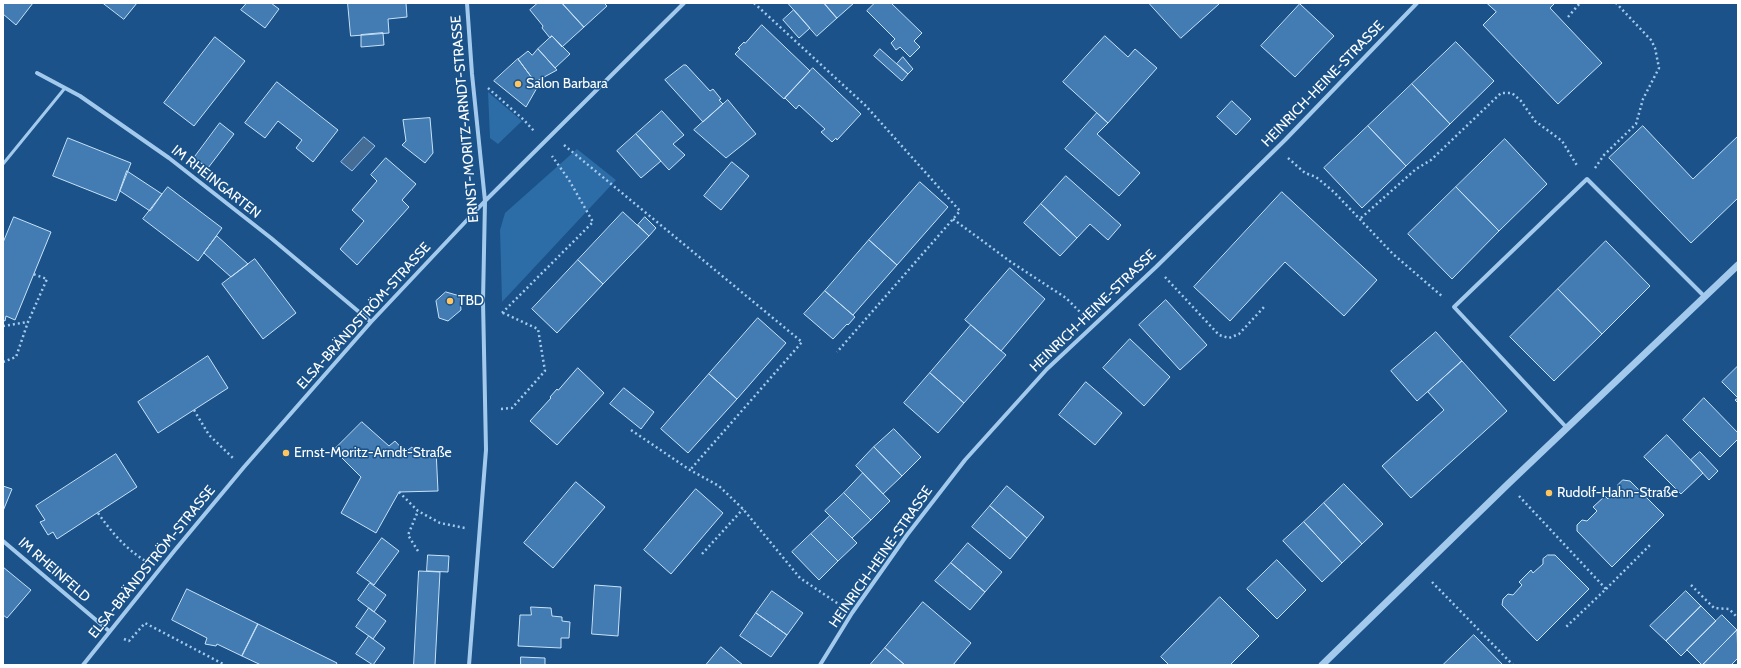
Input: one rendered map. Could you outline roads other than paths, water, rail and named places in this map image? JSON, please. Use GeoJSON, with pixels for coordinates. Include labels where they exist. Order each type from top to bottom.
{"type":"FeatureCollection","features":[{"type":"Feature","properties":{"kind":"street","name":"ERNST-MORITZ-ARNDT-STRASSE"},"geometry":{"type":"LineString","coordinates":[[467,3],[472,74],[485,200],[483,301],[486,450],[469,665]]}},
{"type":"Feature","properties":{"kind":"street","name":"ELSA-BRÄNDSTRÖM-STRASSE"},"geometry":{"type":"LineString","coordinates":[[83,665],[108,631],[244,467],[371,322],[485,200],[684,3]]}},
{"type":"Feature","properties":{"kind":"street","name":"HEINRICH-HEINE-STRASSE"},"geometry":{"type":"LineString","coordinates":[[820,665],[852,613],[907,535],[965,460],[1047,370],[1156,267],[1276,148],[1417,3]]}},
{"type":"Feature","properties":{"kind":"street","name":"IM RHEINGARTEN"},"geometry":{"type":"LineString","coordinates":[[37,73],[80,96],[169,158],[265,234],[371,322]]}},
{"type":"Feature","properties":{"kind":"street"},"geometry":{"type":"LineString","coordinates":[[1567,428],[1454,307],[1586,179],[1704,296]]}},
{"type":"Feature","properties":{"kind":"street"},"geometry":{"type":"LineString","coordinates":[[1322,665],[1508,484],[1738,265]]}},
{"type":"Feature","properties":{"kind":"street","name":"IM RHEINFELD"},"geometry":{"type":"LineString","coordinates":[[3,542],[108,631]]}},
{"type":"Feature","properties":{"kind":"lane"},"geometry":{"type":"LineString","coordinates":[[3,164],[65,88]]}},
{"type":"Feature","properties":{"kind":"place","name":"Salon Barbara"},"geometry":{"type":"Point","coordinates":[518,84]}},
{"type":"Feature","properties":{"kind":"place","name":"TBD"},"geometry":{"type":"Point","coordinates":[450,301]}},
{"type":"Feature","properties":{"kind":"place","name":"Ernst-Moritz-Arndt-Straße"},"geometry":{"type":"Point","coordinates":[286,453]}},
{"type":"Feature","properties":{"kind":"place","name":"Rudolf-Hahn-Straße"},"geometry":{"type":"Point","coordinates":[1549,493]}}]}
